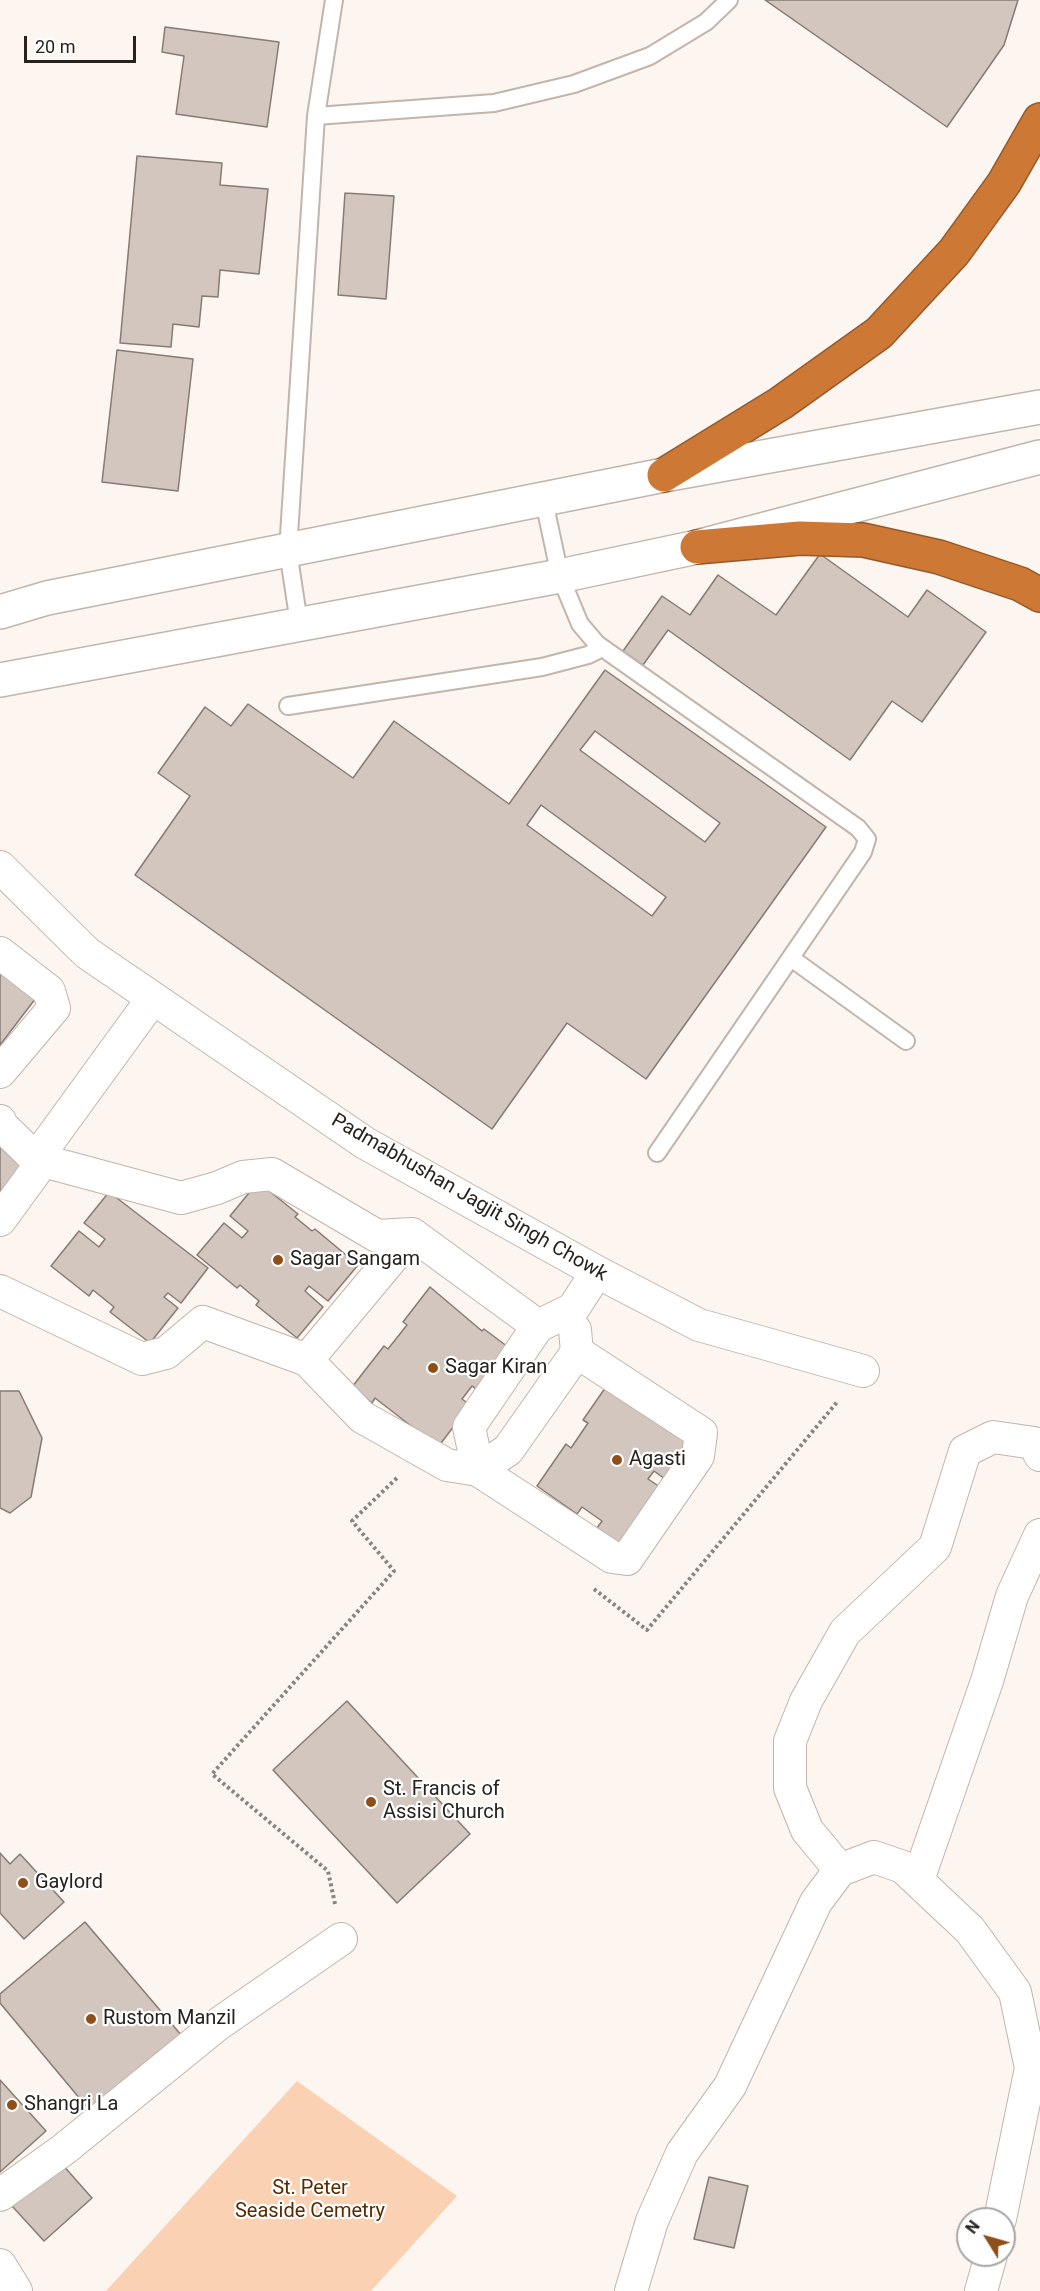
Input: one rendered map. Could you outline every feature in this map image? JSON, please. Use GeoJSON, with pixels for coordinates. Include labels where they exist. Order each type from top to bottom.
{"type":"FeatureCollection","features":[{"type":"Feature","properties":{"kind":"highway"},"geometry":{"type":"LineString","coordinates":[[664,475],[781,404],[879,333],[954,252],[1004,183],[1040,120]]}},
{"type":"Feature","properties":{"kind":"highway"},"geometry":{"type":"LineString","coordinates":[[697,548],[800,538],[863,540],[939,557],[1020,584],[1040,596]]}},
{"type":"Feature","properties":{"kind":"main road"},"geometry":{"type":"LineString","coordinates":[[0,612],[47,598],[544,501],[664,475],[1040,407]]}},
{"type":"Feature","properties":{"kind":"main road"},"geometry":{"type":"LineString","coordinates":[[0,680],[560,576],[697,548],[1040,457]]}},
{"type":"Feature","properties":{"kind":"street","name":"Padmabhushan Jagjit Singh Chowk"},"geometry":{"type":"LineString","coordinates":[[0,869],[87,953],[364,1143],[597,1272],[699,1324],[863,1371]]}},
{"type":"Feature","properties":{"kind":"street"},"geometry":{"type":"LineString","coordinates":[[0,953],[50,992],[54,1008],[0,1072]]}},
{"type":"Feature","properties":{"kind":"street"},"geometry":{"type":"LineString","coordinates":[[0,1220],[35,1172],[36,1159],[153,998]]}},
{"type":"Feature","properties":{"kind":"street"},"geometry":{"type":"LineString","coordinates":[[0,1121],[2,1126],[36,1159],[181,1198],[217,1188],[243,1177],[272,1174],[377,1236],[412,1234],[538,1326]]}},
{"type":"Feature","properties":{"kind":"street"},"geometry":{"type":"LineString","coordinates":[[307,1360],[412,1234]]}},
{"type":"Feature","properties":{"kind":"street"},"geometry":{"type":"LineString","coordinates":[[478,1470],[469,1427],[538,1326],[573,1309],[597,1272]]}},
{"type":"Feature","properties":{"kind":"street"},"geometry":{"type":"LineString","coordinates":[[0,1290],[142,1359],[166,1353],[203,1322],[307,1360],[362,1417],[447,1465],[478,1470],[612,1557],[627,1559],[698,1456],[701,1433],[578,1352]]}},
{"type":"Feature","properties":{"kind":"street"},"geometry":{"type":"LineString","coordinates":[[478,1470],[508,1450],[578,1352],[573,1309]]}},
{"type":"Feature","properties":{"kind":"street"},"geometry":{"type":"LineString","coordinates":[[840,1870],[807,1830],[790,1788],[790,1741],[806,1701],[845,1632],[935,1546],[965,1451],[993,1437],[1034,1443],[1040,1455]]}},
{"type":"Feature","properties":{"kind":"street"},"geometry":{"type":"LineString","coordinates":[[918,1880],[987,1681],[1012,1596],[1040,1535]]}},
{"type":"Feature","properties":{"kind":"street"},"geometry":{"type":"LineString","coordinates":[[631,2291],[652,2221],[682,2153],[730,2086],[816,1902],[840,1870],[874,1857],[903,1867],[918,1880],[970,1930],[1015,1992],[1031,2068],[1002,2207]]}},
{"type":"Feature","properties":{"kind":"street"},"geometry":{"type":"LineString","coordinates":[[0,2195],[63,2150],[218,2025],[341,1939]]}},
{"type":"Feature","properties":{"kind":"street"},"geometry":{"type":"LineString","coordinates":[[0,2265],[16,2291]]}},
{"type":"Feature","properties":{"kind":"street"},"geometry":{"type":"LineString","coordinates":[[981,2291],[988,2267]]}},
{"type":"Feature","properties":{"kind":"lane"},"geometry":{"type":"LineString","coordinates":[[299,623],[288,551],[316,116],[334,0]]}},
{"type":"Feature","properties":{"kind":"lane"},"geometry":{"type":"LineString","coordinates":[[316,116],[494,103],[574,84],[650,57],[706,22],[729,0]]}},
{"type":"Feature","properties":{"kind":"lane"},"geometry":{"type":"LineString","coordinates":[[544,501],[560,576],[580,624],[597,644],[858,828],[867,839],[863,852],[657,1153]]}},
{"type":"Feature","properties":{"kind":"lane"},"geometry":{"type":"LineString","coordinates":[[288,706],[542,667],[588,655],[596,651],[597,644]]}},
{"type":"Feature","properties":{"kind":"lane"},"geometry":{"type":"LineString","coordinates":[[791,958],[906,1041]]}},
{"type":"Feature","properties":{"kind":"path"},"geometry":{"type":"LineString","coordinates":[[591,1587],[647,1630],[863,1371]]}},
{"type":"Feature","properties":{"kind":"path"},"geometry":{"type":"LineString","coordinates":[[341,1939],[328,1871],[212,1774],[394,1571],[352,1521],[403,1473]]}},
{"type":"Feature","properties":{"kind":"green space","name":"St. Peter Seaside Cemetry"},"geometry":{"type":"Polygon","coordinates":[[[297,2081],[457,2196],[371,2291],[106,2291],[297,2081]]]}},
{"type":"Feature","properties":{"kind":"building"},"geometry":{"type":"Polygon","coordinates":[[[765,0],[1018,0],[1004,45],[947,127],[765,0]]]}},
{"type":"Feature","properties":{"kind":"building"},"geometry":{"type":"Polygon","coordinates":[[[165,27],[279,42],[267,127],[176,114],[184,56],[162,52],[165,27]]]}},
{"type":"Feature","properties":{"kind":"building"},"geometry":{"type":"Polygon","coordinates":[[[137,156],[222,163],[220,185],[268,189],[259,274],[220,270],[218,297],[202,296],[199,327],[173,324],[171,347],[120,343],[137,156]]]}},
{"type":"Feature","properties":{"kind":"building"},"geometry":{"type":"Polygon","coordinates":[[[345,193],[394,196],[386,299],[338,295],[345,193]]]}},
{"type":"Feature","properties":{"kind":"building"},"geometry":{"type":"Polygon","coordinates":[[[117,350],[193,359],[178,491],[102,482],[117,350]]]}},
{"type":"Feature","properties":{"kind":"building"},"geometry":{"type":"Polygon","coordinates":[[[820,554],[908,617],[927,590],[986,632],[922,722],[892,701],[850,760],[668,630],[643,665],[623,651],[662,596],[690,615],[718,575],[776,615],[820,554]]]}},
{"type":"Feature","properties":{"kind":"building"},"geometry":{"type":"Polygon","coordinates":[[[605,670],[826,827],[646,1079],[567,1023],[492,1129],[135,875],[190,796],[158,773],[205,707],[231,726],[248,704],[353,778],[394,721],[509,804],[605,670]],[[595,731],[580,750],[705,842],[720,823],[595,731]],[[541,805],[527,825],[652,916],[666,897],[541,805]]]}},
{"type":"Feature","properties":{"kind":"building"},"geometry":{"type":"Polygon","coordinates":[[[0,972],[39,994],[0,1045],[0,972]]]}},
{"type":"Feature","properties":{"kind":"building"},"geometry":{"type":"Polygon","coordinates":[[[0,1143],[27,1165],[0,1199],[0,1143]]]}},
{"type":"Feature","properties":{"kind":"building","name":"Sagar Sangam"},"geometry":{"type":"Polygon","coordinates":[[[258,1182],[298,1214],[295,1217],[312,1231],[315,1229],[358,1265],[328,1301],[309,1286],[305,1291],[323,1307],[297,1338],[256,1305],[259,1301],[240,1285],[237,1288],[197,1255],[224,1223],[242,1238],[248,1231],[230,1216],[258,1182]]]}},
{"type":"Feature","properties":{"kind":"building"},"geometry":{"type":"Polygon","coordinates":[[[109,1192],[208,1268],[181,1303],[168,1293],[164,1297],[178,1308],[150,1343],[110,1312],[114,1307],[93,1290],[89,1296],[51,1266],[79,1231],[99,1247],[105,1239],[84,1223],[109,1192]]]}},
{"type":"Feature","properties":{"kind":"building","name":"Sagar Kiran"},"geometry":{"type":"Polygon","coordinates":[[[430,1287],[482,1331],[484,1329],[512,1350],[480,1392],[472,1386],[462,1399],[470,1405],[435,1451],[407,1430],[411,1426],[375,1398],[372,1403],[352,1387],[384,1346],[388,1349],[407,1325],[403,1322],[430,1287]]]}},
{"type":"Feature","properties":{"kind":"building","name":"Agasti"},"geometry":{"type":"Polygon","coordinates":[[[610,1381],[694,1439],[665,1479],[654,1471],[648,1479],[660,1487],[620,1544],[597,1528],[602,1521],[582,1507],[577,1514],[537,1486],[566,1444],[571,1448],[588,1423],[583,1420],[610,1381]]]}},
{"type":"Feature","properties":{"kind":"building"},"geometry":{"type":"Polygon","coordinates":[[[0,1391],[19,1391],[42,1438],[31,1497],[10,1513],[0,1508],[0,1391]]]}},
{"type":"Feature","properties":{"kind":"building","name":"St. Francis of Assisi Church"},"geometry":{"type":"Polygon","coordinates":[[[347,1701],[470,1834],[397,1903],[273,1770],[347,1701]]]}},
{"type":"Feature","properties":{"kind":"building","name":"Gaylord"},"geometry":{"type":"Polygon","coordinates":[[[0,1853],[10,1864],[20,1854],[64,1902],[24,1939],[0,1913],[0,1853]]]}},
{"type":"Feature","properties":{"kind":"building","name":"Rustom Manzil"},"geometry":{"type":"Polygon","coordinates":[[[85,1922],[182,2036],[91,2112],[0,2003],[0,1994],[85,1922]]]}},
{"type":"Feature","properties":{"kind":"building","name":"Shangri La"},"geometry":{"type":"Polygon","coordinates":[[[0,2080],[46,2131],[0,2172],[0,2080]]]}},
{"type":"Feature","properties":{"kind":"building"},"geometry":{"type":"Polygon","coordinates":[[[61,2163],[92,2198],[44,2241],[12,2206],[61,2163]]]}},
{"type":"Feature","properties":{"kind":"building"},"geometry":{"type":"Polygon","coordinates":[[[709,2177],[748,2186],[734,2248],[694,2239],[709,2177]]]}},
{"type":"Feature","properties":{"kind":"place","name":"Sagar Sangam"},"geometry":{"type":"Point","coordinates":[278,1260]}},
{"type":"Feature","properties":{"kind":"place","name":"Sagar Kiran"},"geometry":{"type":"Point","coordinates":[433,1368]}},
{"type":"Feature","properties":{"kind":"place","name":"Agasti"},"geometry":{"type":"Point","coordinates":[617,1460]}},
{"type":"Feature","properties":{"kind":"place","name":"St. Francis of Assisi Church"},"geometry":{"type":"Point","coordinates":[371,1802]}},
{"type":"Feature","properties":{"kind":"place","name":"Gaylord"},"geometry":{"type":"Point","coordinates":[23,1883]}},
{"type":"Feature","properties":{"kind":"place","name":"Rustom Manzil"},"geometry":{"type":"Point","coordinates":[91,2019]}},
{"type":"Feature","properties":{"kind":"place","name":"Shangri La"},"geometry":{"type":"Point","coordinates":[12,2105]}}]}
